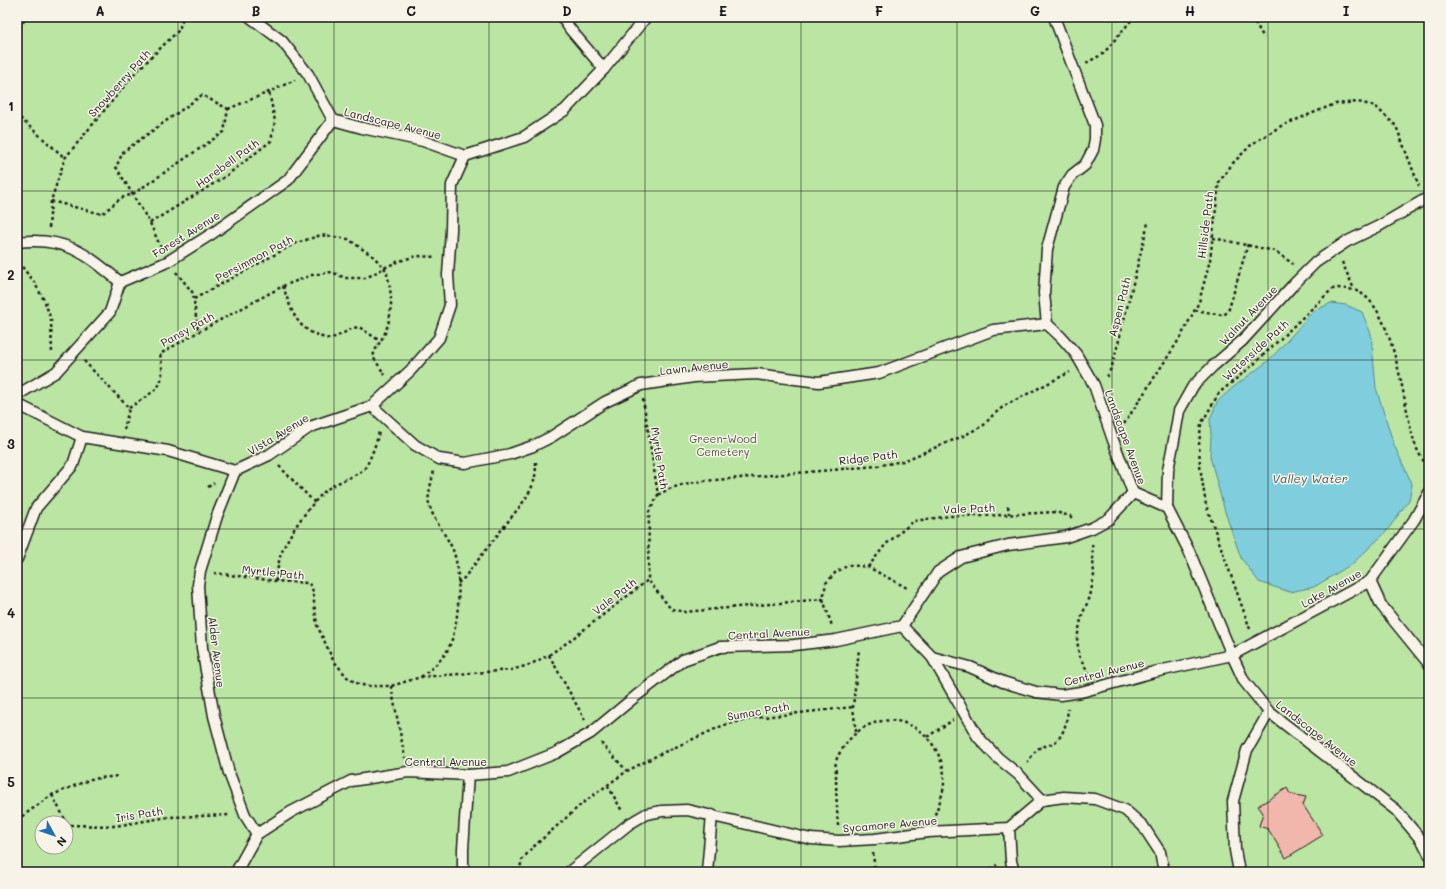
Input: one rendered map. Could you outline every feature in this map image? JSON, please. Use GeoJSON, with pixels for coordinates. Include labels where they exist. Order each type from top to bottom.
{"type":"FeatureCollection","features":[{"type":"Feature","properties":{"kind":"lane","name":"Landscape Avenue"},"geometry":{"type":"LineString","coordinates":[[250,17],[282,41],[308,74],[333,120],[362,128],[423,141],[465,156]]}},
{"type":"Feature","properties":{"kind":"lane"},"geometry":{"type":"LineString","coordinates":[[562,17],[570,29],[604,69]]}},
{"type":"Feature","properties":{"kind":"lane"},"geometry":{"type":"LineString","coordinates":[[465,156],[524,137],[565,110],[604,69],[646,17]]}},
{"type":"Feature","properties":{"kind":"lane"},"geometry":{"type":"LineString","coordinates":[[1047,324],[1044,293],[1047,249],[1064,187],[1072,175],[1086,164],[1093,150],[1095,139],[1095,125],[1054,17]]}},
{"type":"Feature","properties":{"kind":"lane","name":"Forest Avenue"},"geometry":{"type":"LineString","coordinates":[[120,282],[167,262],[213,233],[288,180],[333,120]]}},
{"type":"Feature","properties":{"kind":"lane","name":"Vista Avenue"},"geometry":{"type":"LineString","coordinates":[[235,471],[269,455],[310,427],[372,406],[411,370],[439,338],[450,305],[448,275],[452,185],[465,156]]}},
{"type":"Feature","properties":{"kind":"lane","name":"Walnut Avenue"},"geometry":{"type":"LineString","coordinates":[[1167,508],[1168,470],[1179,411],[1193,386],[1213,366],[1252,332],[1316,262],[1346,242],[1379,226],[1426,198]]}},
{"type":"Feature","properties":{"kind":"lane"},"geometry":{"type":"LineString","coordinates":[[17,242],[33,240],[68,246],[96,261],[120,282],[110,312],[56,372],[17,395]]}},
{"type":"Feature","properties":{"kind":"lane","name":"Landscape Avenue"},"geometry":{"type":"LineString","coordinates":[[1047,324],[1076,354],[1095,389],[1112,440],[1133,493],[1167,508],[1189,551],[1244,681],[1269,712],[1396,810],[1423,842],[1429,854]]}},
{"type":"Feature","properties":{"kind":"lane","name":"Lawn Avenue"},"geometry":{"type":"LineString","coordinates":[[372,406],[415,445],[439,459],[465,463],[510,454],[534,446],[551,437],[605,402],[640,385],[694,377],[756,374],[819,382],[879,373],[993,330],[1047,324]]}},
{"type":"Feature","properties":{"kind":"lane"},"geometry":{"type":"LineString","coordinates":[[17,404],[82,437],[121,442],[168,451],[235,471]]}},
{"type":"Feature","properties":{"kind":"lane"},"geometry":{"type":"LineString","coordinates":[[17,559],[36,508],[73,465],[82,437]]}},
{"type":"Feature","properties":{"kind":"lane","name":"Alder Avenue"},"geometry":{"type":"LineString","coordinates":[[235,471],[217,516],[200,571],[198,585],[202,648],[214,716],[229,773],[245,815],[257,834]]}},
{"type":"Feature","properties":{"kind":"lane"},"geometry":{"type":"LineString","coordinates":[[1042,800],[1019,775],[998,758],[978,737],[932,657],[902,626],[938,572],[961,557],[1008,545],[1066,537],[1109,519],[1133,493]]}},
{"type":"Feature","properties":{"kind":"lane","name":"Lake Avenue"},"geometry":{"type":"LineString","coordinates":[[1232,655],[1370,581],[1414,520],[1429,493]]}},
{"type":"Feature","properties":{"kind":"lane"},"geometry":{"type":"LineString","coordinates":[[1370,581],[1381,605],[1429,664]]}},
{"type":"Feature","properties":{"kind":"lane","name":"Central Avenue"},"geometry":{"type":"LineString","coordinates":[[236,872],[257,834],[291,812],[351,781],[408,772],[468,775],[508,772],[556,753],[592,733],[636,696],[683,660],[720,647],[794,645],[836,640],[902,626]]}},
{"type":"Feature","properties":{"kind":"lane","name":"Central Avenue"},"geometry":{"type":"LineString","coordinates":[[932,657],[970,667],[1004,682],[1036,692],[1061,695],[1093,689],[1154,672],[1232,655]]}},
{"type":"Feature","properties":{"kind":"lane"},"geometry":{"type":"LineString","coordinates":[[1239,872],[1235,850],[1233,801],[1247,750],[1269,712]]}},
{"type":"Feature","properties":{"kind":"lane"},"geometry":{"type":"LineString","coordinates":[[463,872],[468,775]]}},
{"type":"Feature","properties":{"kind":"lane"},"geometry":{"type":"LineString","coordinates":[[1014,872],[1011,862],[1009,828],[1042,800],[1064,797],[1095,799],[1125,810],[1143,826],[1160,852],[1164,872]]}},
{"type":"Feature","properties":{"kind":"lane","name":"Sycamore Avenue"},"geometry":{"type":"LineString","coordinates":[[569,872],[629,824],[646,814],[662,811],[687,810],[811,839],[839,841],[875,839],[928,832],[1009,828]]}},
{"type":"Feature","properties":{"kind":"lane"},"geometry":{"type":"LineString","coordinates":[[707,872],[712,815]]}},
{"type":"Feature","properties":{"kind":"path"},"geometry":{"type":"LineString","coordinates":[[17,33],[26,17]]}},
{"type":"Feature","properties":{"kind":"path","name":"Snowberry Path"},"geometry":{"type":"LineString","coordinates":[[65,158],[136,72],[179,30],[183,17]]}},
{"type":"Feature","properties":{"kind":"path"},"geometry":{"type":"LineString","coordinates":[[1073,69],[1103,54],[1134,17]]}},
{"type":"Feature","properties":{"kind":"path"},"geometry":{"type":"LineString","coordinates":[[1252,17],[1264,38]]}},
{"type":"Feature","properties":{"kind":"path"},"geometry":{"type":"LineString","coordinates":[[228,109],[308,74]]}},
{"type":"Feature","properties":{"kind":"path","name":"Harebell Path"},"geometry":{"type":"LineString","coordinates":[[150,223],[226,176],[271,141],[275,121],[269,92]]}},
{"type":"Feature","properties":{"kind":"path"},"geometry":{"type":"LineString","coordinates":[[198,332],[193,293],[167,262],[150,223],[116,167],[123,152],[202,95],[228,109]]}},
{"type":"Feature","properties":{"kind":"path","name":"Hillside Path"},"geometry":{"type":"LineString","coordinates":[[1112,440],[1137,406],[1180,338],[1199,302],[1207,272],[1213,238],[1219,182],[1233,163],[1252,144],[1280,126],[1335,104],[1358,102],[1375,106],[1396,126],[1426,198]]}},
{"type":"Feature","properties":{"kind":"path"},"geometry":{"type":"LineString","coordinates":[[51,201],[102,214],[121,198],[133,194],[224,132],[228,109]]}},
{"type":"Feature","properties":{"kind":"path"},"geometry":{"type":"LineString","coordinates":[[17,113],[65,158],[51,201],[48,243]]}},
{"type":"Feature","properties":{"kind":"path","name":"Aspen Path"},"geometry":{"type":"LineString","coordinates":[[1095,389],[1106,378],[1112,366],[1148,223]]}},
{"type":"Feature","properties":{"kind":"path","name":"Persimmon Path"},"geometry":{"type":"LineString","coordinates":[[194,298],[294,244],[321,236],[348,239],[374,257],[384,268]]}},
{"type":"Feature","properties":{"kind":"path"},"geometry":{"type":"LineString","coordinates":[[1213,238],[1248,244],[1275,251],[1306,272]]}},
{"type":"Feature","properties":{"kind":"path"},"geometry":{"type":"LineString","coordinates":[[1195,310],[1223,315],[1228,312],[1248,244]]}},
{"type":"Feature","properties":{"kind":"path"},"geometry":{"type":"LineString","coordinates":[[1336,248],[1354,289],[1367,297],[1381,316],[1388,332],[1414,442],[1424,463],[1429,467]]}},
{"type":"Feature","properties":{"kind":"path"},"geometry":{"type":"LineString","coordinates":[[17,254],[19,263],[34,282],[45,302],[51,320],[51,348],[56,372]]}},
{"type":"Feature","properties":{"kind":"path","name":"Pansy Path"},"geometry":{"type":"LineString","coordinates":[[129,408],[144,398],[159,384],[163,366],[160,354],[283,286],[312,275],[332,272],[345,278],[366,278],[399,261],[417,256],[449,258]]}},
{"type":"Feature","properties":{"kind":"path"},"geometry":{"type":"LineString","coordinates":[[383,373],[373,357],[374,351],[384,336],[390,319],[392,304],[391,287],[384,268]]}},
{"type":"Feature","properties":{"kind":"path"},"geometry":{"type":"LineString","coordinates":[[283,286],[299,324],[313,334],[328,339],[338,336],[351,328],[359,327],[380,341]]}},
{"type":"Feature","properties":{"kind":"path","name":"Waterside Path"},"geometry":{"type":"LineString","coordinates":[[1255,643],[1206,505],[1200,466],[1199,445],[1201,424],[1219,393],[1254,364],[1324,296],[1335,288],[1354,289]]}},
{"type":"Feature","properties":{"kind":"path"},"geometry":{"type":"LineString","coordinates":[[75,351],[129,408],[121,442]]}},
{"type":"Feature","properties":{"kind":"path","name":"Ridge Path"},"geometry":{"type":"LineString","coordinates":[[658,495],[665,490],[681,484],[877,466],[903,461],[964,436],[984,425],[1004,406],[1082,365]]}},
{"type":"Feature","properties":{"kind":"path","name":"Myrtle Path"},"geometry":{"type":"LineString","coordinates":[[640,385],[658,495],[649,512],[648,580]]}},
{"type":"Feature","properties":{"kind":"path"},"geometry":{"type":"LineString","coordinates":[[276,581],[280,558],[286,543],[304,514],[323,493],[333,486],[364,470],[377,442],[379,432]]}},
{"type":"Feature","properties":{"kind":"path"},"geometry":{"type":"LineString","coordinates":[[458,583],[464,578],[524,501],[531,489],[536,477],[537,453],[534,446]]}},
{"type":"Feature","properties":{"kind":"path"},"geometry":{"type":"LineString","coordinates":[[276,463],[314,503]]}},
{"type":"Feature","properties":{"kind":"path"},"geometry":{"type":"LineString","coordinates":[[421,677],[437,664],[447,650],[453,635],[458,606],[457,569],[453,550],[428,503],[434,472]]}},
{"type":"Feature","properties":{"kind":"path"},"geometry":{"type":"LineString","coordinates":[[1008,506],[1009,514]]}},
{"type":"Feature","properties":{"kind":"path","name":"Vale Path"},"geometry":{"type":"LineString","coordinates":[[868,567],[886,544],[914,521],[950,516],[1055,512],[1070,516],[1092,537],[1094,575],[1090,597],[1078,630],[1078,646],[1079,656],[1092,681],[1093,689]]}},
{"type":"Feature","properties":{"kind":"path"},"geometry":{"type":"LineString","coordinates":[[836,640],[823,600],[826,583],[836,572],[849,565],[868,567],[922,596]]}},
{"type":"Feature","properties":{"kind":"path","name":"Myrtle Path"},"geometry":{"type":"LineString","coordinates":[[200,571],[276,581],[308,583],[312,587],[317,625],[333,660],[347,677],[356,683],[366,686],[391,686],[421,677]]}},
{"type":"Feature","properties":{"kind":"path","name":"Vale Path"},"geometry":{"type":"LineString","coordinates":[[421,677],[511,670],[529,665],[549,655],[648,580],[672,609],[685,612],[823,600]]}},
{"type":"Feature","properties":{"kind":"path"},"geometry":{"type":"LineString","coordinates":[[856,732],[853,707],[860,634]]}},
{"type":"Feature","properties":{"kind":"path"},"geometry":{"type":"LineString","coordinates":[[549,655],[592,733],[627,770]]}},
{"type":"Feature","properties":{"kind":"path"},"geometry":{"type":"LineString","coordinates":[[391,686],[408,772]]}},
{"type":"Feature","properties":{"kind":"path"},"geometry":{"type":"LineString","coordinates":[[1019,775],[1039,748],[1056,742],[1061,735],[1067,717],[1069,694]]}},
{"type":"Feature","properties":{"kind":"path","name":"Sumac Path"},"geometry":{"type":"LineString","coordinates":[[519,872],[522,860],[531,848],[584,802],[608,786],[627,770],[724,725],[754,718],[853,707]]}},
{"type":"Feature","properties":{"kind":"path"},"geometry":{"type":"LineString","coordinates":[[927,737],[963,713]]}},
{"type":"Feature","properties":{"kind":"path"},"geometry":{"type":"LineString","coordinates":[[839,841],[836,762],[844,747],[856,732],[867,726],[890,720],[911,724],[927,737],[940,756],[944,783],[928,832]]}},
{"type":"Feature","properties":{"kind":"path"},"geometry":{"type":"LineString","coordinates":[[17,820],[52,795],[91,779],[119,776]]}},
{"type":"Feature","properties":{"kind":"path"},"geometry":{"type":"LineString","coordinates":[[608,786],[629,824]]}},
{"type":"Feature","properties":{"kind":"path","name":"Iris Path"},"geometry":{"type":"LineString","coordinates":[[52,795],[68,825],[115,826],[169,817],[245,815]]}},
{"type":"Feature","properties":{"kind":"path"},"geometry":{"type":"LineString","coordinates":[[985,872],[998,865]]}},
{"type":"Feature","properties":{"kind":"path"},"geometry":{"type":"LineString","coordinates":[[1401,872],[1429,865]]}},
{"type":"Feature","properties":{"kind":"green space","name":"Green-Wood Cemetery"},"geometry":{"type":"Polygon","coordinates":[[[17,17],[1429,17],[1429,872],[17,872],[17,17]]]}},
{"type":"Feature","properties":{"kind":"water","name":"Valley Water"},"geometry":{"type":"Polygon","coordinates":[[[1331,303],[1346,305],[1362,312],[1371,334],[1376,388],[1394,445],[1412,484],[1409,500],[1386,532],[1352,564],[1314,587],[1290,592],[1259,582],[1241,558],[1225,512],[1210,457],[1210,419],[1217,402],[1231,389],[1268,361],[1312,312],[1331,303]]]}},
{"type":"Feature","properties":{"kind":"building"},"geometry":{"type":"Polygon","coordinates":[[[1287,788],[1290,794],[1306,797],[1303,805],[1323,835],[1286,858],[1268,829],[1259,826],[1263,813],[1258,806],[1287,788]]]}}]}
